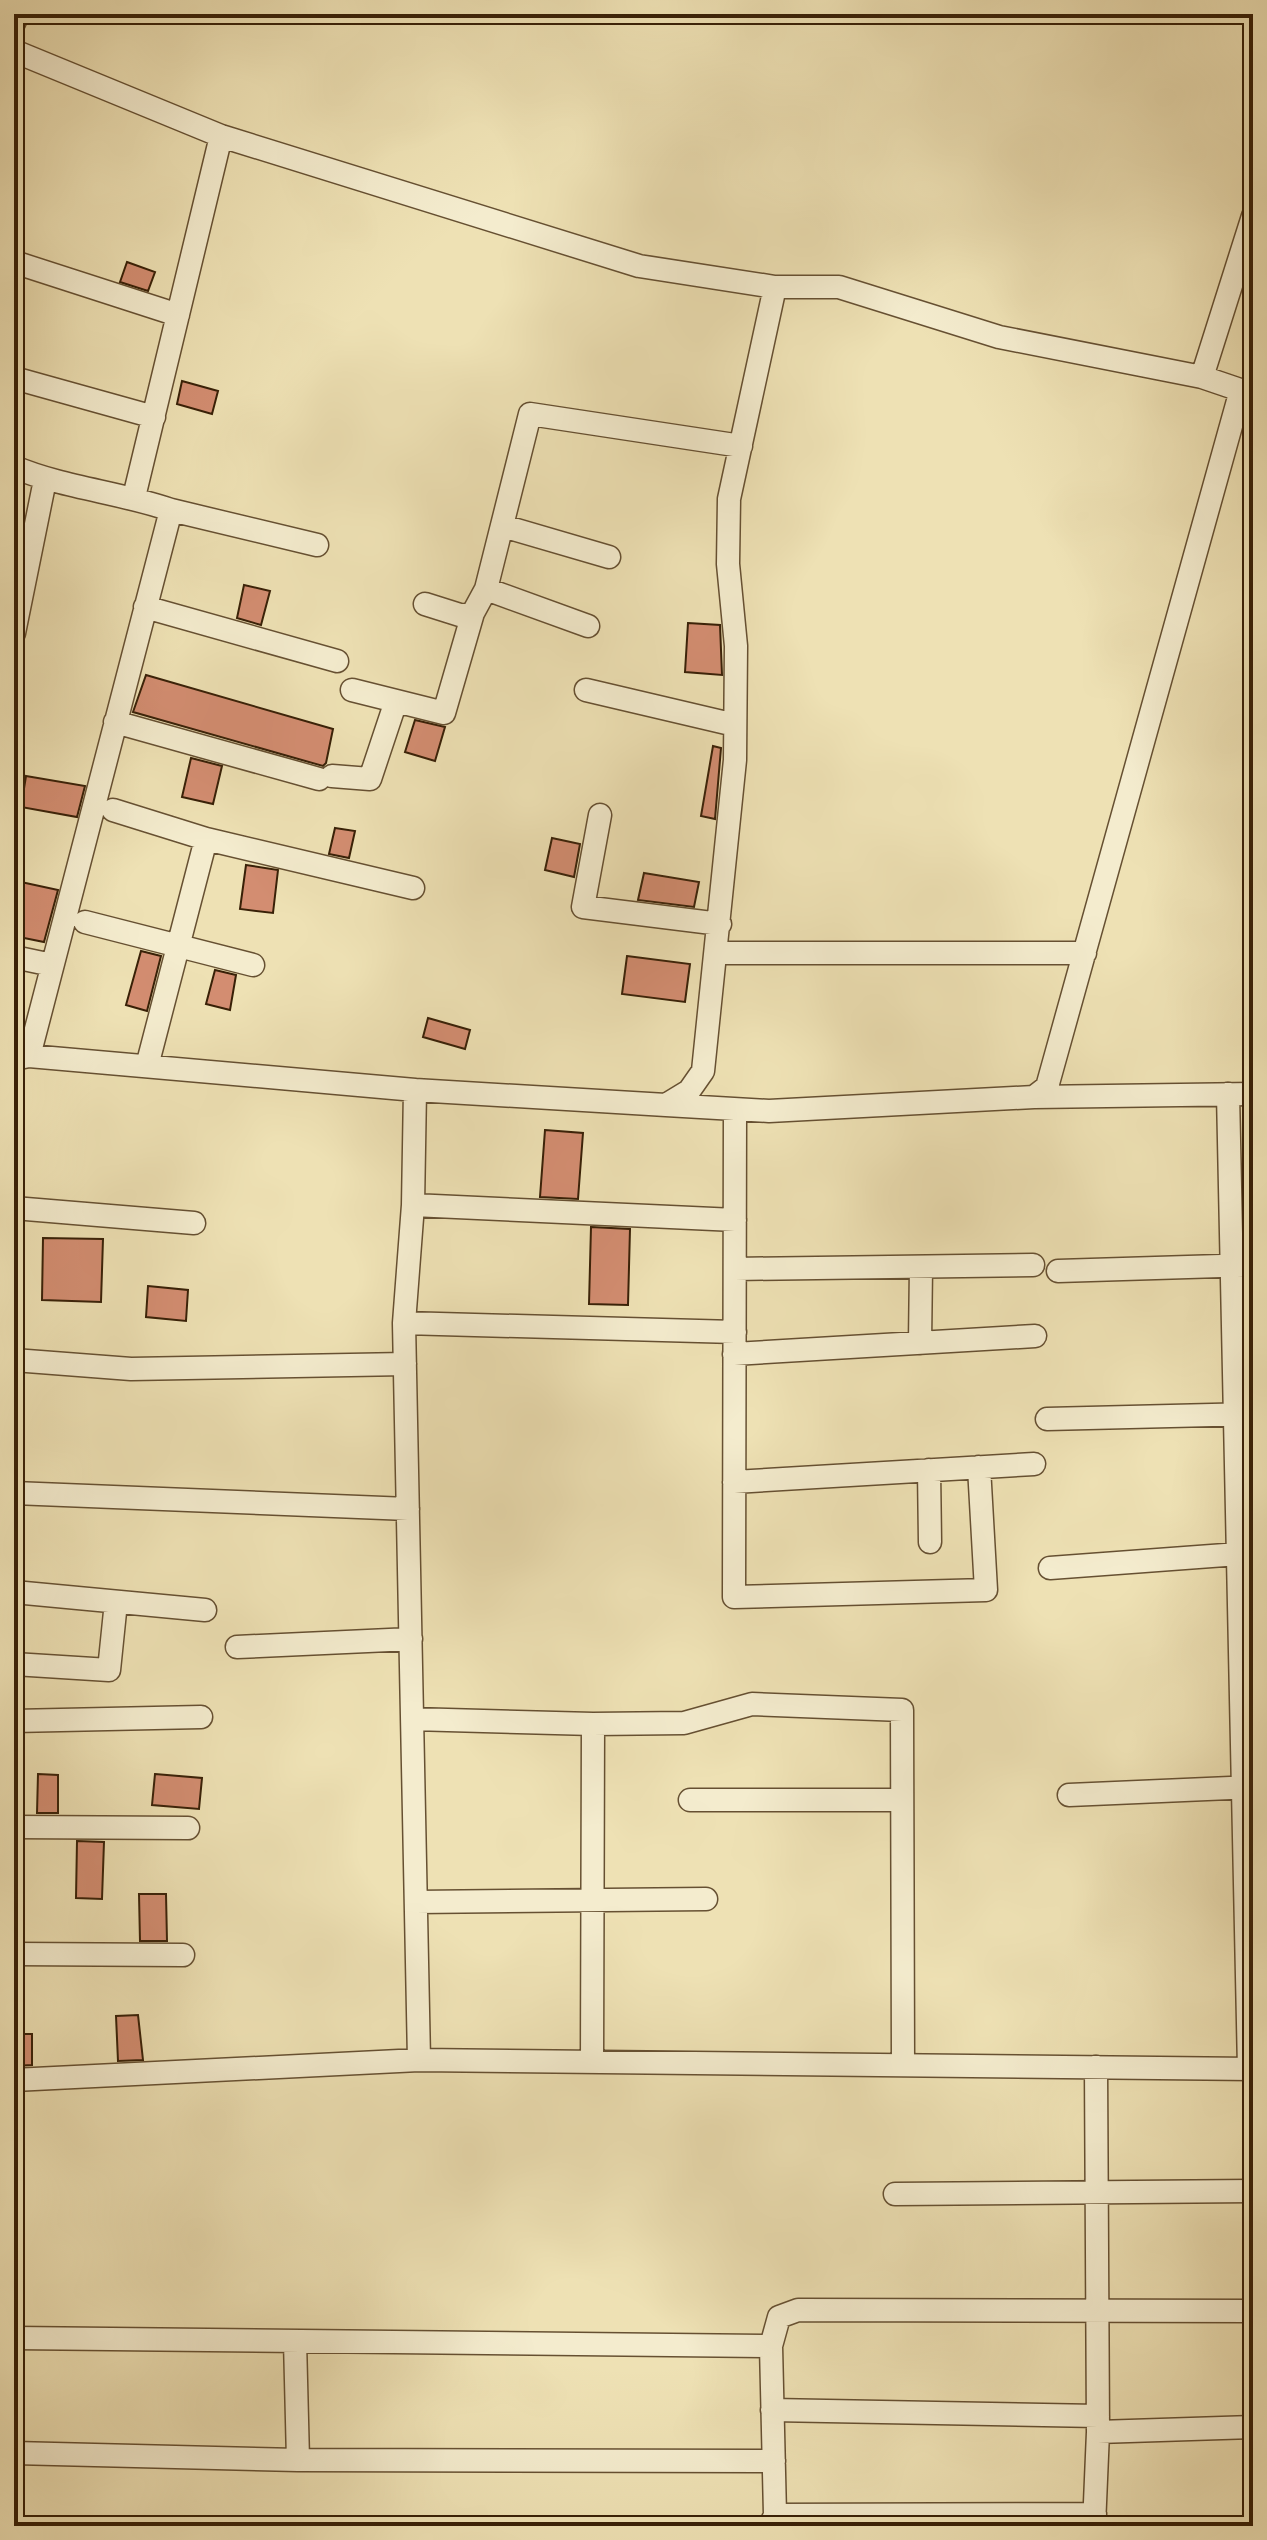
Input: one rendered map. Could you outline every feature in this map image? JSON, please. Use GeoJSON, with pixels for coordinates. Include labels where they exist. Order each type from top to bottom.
{"type":"FeatureCollection","features":[{"type":"Feature","properties":{"kind":"street"},"geometry":{"type":"LineString","coordinates":[[14,23],[18,14]]}},
{"type":"Feature","properties":{"kind":"street"},"geometry":{"type":"LineString","coordinates":[[14,51],[221,136],[639,266],[775,287],[839,287],[999,337],[1202,377],[1247,392],[1047,1087],[1034,1097]]}},
{"type":"Feature","properties":{"kind":"street"},"geometry":{"type":"LineString","coordinates":[[134,497],[221,136]]}},
{"type":"Feature","properties":{"kind":"street"},"geometry":{"type":"LineString","coordinates":[[1202,377],[1253,216]]}},
{"type":"Feature","properties":{"kind":"street"},"geometry":{"type":"LineString","coordinates":[[14,262],[178,315]]}},
{"type":"Feature","properties":{"kind":"street"},"geometry":{"type":"LineString","coordinates":[[666,1105],[689,1091],[703,1071],[720,924],[735,725],[736,646],[728,551],[729,499],[775,287]]}},
{"type":"Feature","properties":{"kind":"street"},"geometry":{"type":"LineString","coordinates":[[14,378],[154,417]]}},
{"type":"Feature","properties":{"kind":"street"},"geometry":{"type":"LineString","coordinates":[[352,690],[444,713],[473,613],[486,589],[530,414],[741,446]]}},
{"type":"Feature","properties":{"kind":"street"},"geometry":{"type":"LineString","coordinates":[[14,467],[45,480],[134,497],[171,510],[317,545]]}},
{"type":"Feature","properties":{"kind":"street"},"geometry":{"type":"LineString","coordinates":[[14,633],[45,480]]}},
{"type":"Feature","properties":{"kind":"street"},"geometry":{"type":"LineString","coordinates":[[171,510],[52,965],[22,1058],[415,1090],[735,1111],[1034,1097],[1253,1094]]}},
{"type":"Feature","properties":{"kind":"street"},"geometry":{"type":"LineString","coordinates":[[503,526],[609,557]]}},
{"type":"Feature","properties":{"kind":"street"},"geometry":{"type":"LineString","coordinates":[[486,589],[588,626]]}},
{"type":"Feature","properties":{"kind":"street"},"geometry":{"type":"LineString","coordinates":[[425,604],[463,616],[473,613]]}},
{"type":"Feature","properties":{"kind":"street"},"geometry":{"type":"LineString","coordinates":[[145,607],[337,661]]}},
{"type":"Feature","properties":{"kind":"street"},"geometry":{"type":"LineString","coordinates":[[586,690],[735,725]]}},
{"type":"Feature","properties":{"kind":"street"},"geometry":{"type":"LineString","coordinates":[[115,722],[326,778],[370,779],[396,701]]}},
{"type":"Feature","properties":{"kind":"street"},"geometry":{"type":"LineString","coordinates":[[113,810],[206,839],[413,888]]}},
{"type":"Feature","properties":{"kind":"street"},"geometry":{"type":"LineString","coordinates":[[600,815],[583,907],[720,924]]}},
{"type":"Feature","properties":{"kind":"street"},"geometry":{"type":"LineString","coordinates":[[147,1066],[206,839]]}},
{"type":"Feature","properties":{"kind":"street"},"geometry":{"type":"LineString","coordinates":[[85,922],[253,965]]}},
{"type":"Feature","properties":{"kind":"street"},"geometry":{"type":"LineString","coordinates":[[717,953],[1085,953]]}},
{"type":"Feature","properties":{"kind":"street"},"geometry":{"type":"LineString","coordinates":[[14,957],[52,965]]}},
{"type":"Feature","properties":{"kind":"street"},"geometry":{"type":"LineString","coordinates":[[415,1090],[413,1205],[404,1323],[419,2060]]}},
{"type":"Feature","properties":{"kind":"street"},"geometry":{"type":"LineString","coordinates":[[14,2080],[419,2060],[1251,2069],[1242,1266],[1228,1094]]}},
{"type":"Feature","properties":{"kind":"street"},"geometry":{"type":"LineString","coordinates":[[735,1111],[734,1597],[986,1590],[979,1467]]}},
{"type":"Feature","properties":{"kind":"street"},"geometry":{"type":"LineString","coordinates":[[413,1205],[735,1220]]}},
{"type":"Feature","properties":{"kind":"street"},"geometry":{"type":"LineString","coordinates":[[14,1208],[194,1223]]}},
{"type":"Feature","properties":{"kind":"street"},"geometry":{"type":"LineString","coordinates":[[735,1269],[1033,1265]]}},
{"type":"Feature","properties":{"kind":"street"},"geometry":{"type":"LineString","coordinates":[[1058,1271],[1242,1266]]}},
{"type":"Feature","properties":{"kind":"street"},"geometry":{"type":"LineString","coordinates":[[920,1343],[921,1267]]}},
{"type":"Feature","properties":{"kind":"street"},"geometry":{"type":"LineString","coordinates":[[404,1323],[734,1343],[920,1343],[1035,1336]]}},
{"type":"Feature","properties":{"kind":"street"},"geometry":{"type":"LineString","coordinates":[[14,1360],[131,1369],[405,1364]]}},
{"type":"Feature","properties":{"kind":"street"},"geometry":{"type":"LineString","coordinates":[[1047,1419],[1244,1414]]}},
{"type":"Feature","properties":{"kind":"street"},"geometry":{"type":"LineString","coordinates":[[734,1482],[1034,1464]]}},
{"type":"Feature","properties":{"kind":"street"},"geometry":{"type":"LineString","coordinates":[[929,1470],[930,1542]]}},
{"type":"Feature","properties":{"kind":"street"},"geometry":{"type":"LineString","coordinates":[[14,1493],[408,1509]]}},
{"type":"Feature","properties":{"kind":"street"},"geometry":{"type":"LineString","coordinates":[[1050,1568],[1246,1553]]}},
{"type":"Feature","properties":{"kind":"street"},"geometry":{"type":"LineString","coordinates":[[14,1592],[205,1610]]}},
{"type":"Feature","properties":{"kind":"street"},"geometry":{"type":"LineString","coordinates":[[14,1664],[109,1670],[116,1602]]}},
{"type":"Feature","properties":{"kind":"street"},"geometry":{"type":"LineString","coordinates":[[237,1647],[411,1639]]}},
{"type":"Feature","properties":{"kind":"street"},"geometry":{"type":"LineString","coordinates":[[412,1719],[684,1723],[752,1704],[902,1710],[903,2064]]}},
{"type":"Feature","properties":{"kind":"street"},"geometry":{"type":"LineString","coordinates":[[14,1721],[201,1717]]}},
{"type":"Feature","properties":{"kind":"street"},"geometry":{"type":"LineString","coordinates":[[592,2062],[590,1900],[593,1724]]}},
{"type":"Feature","properties":{"kind":"street"},"geometry":{"type":"LineString","coordinates":[[1069,1795],[1248,1787]]}},
{"type":"Feature","properties":{"kind":"street"},"geometry":{"type":"LineString","coordinates":[[690,1800],[902,1800]]}},
{"type":"Feature","properties":{"kind":"street"},"geometry":{"type":"LineString","coordinates":[[14,1827],[188,1828]]}},
{"type":"Feature","properties":{"kind":"street"},"geometry":{"type":"LineString","coordinates":[[416,1902],[706,1899]]}},
{"type":"Feature","properties":{"kind":"street"},"geometry":{"type":"LineString","coordinates":[[14,1954],[183,1955]]}},
{"type":"Feature","properties":{"kind":"street"},"geometry":{"type":"LineString","coordinates":[[1096,2067],[1097,2312],[1098,2424],[1094,2520],[773,2520],[771,2346],[779,2317],[798,2310],[1097,2312],[1253,2311]]}},
{"type":"Feature","properties":{"kind":"street"},"geometry":{"type":"LineString","coordinates":[[895,2194],[1253,2191]]}},
{"type":"Feature","properties":{"kind":"street"},"geometry":{"type":"LineString","coordinates":[[14,2338],[771,2346]]}},
{"type":"Feature","properties":{"kind":"street"},"geometry":{"type":"LineString","coordinates":[[295,2341],[298,2460]]}},
{"type":"Feature","properties":{"kind":"street"},"geometry":{"type":"LineString","coordinates":[[772,2410],[1098,2424],[1253,2427]]}},
{"type":"Feature","properties":{"kind":"street"},"geometry":{"type":"LineString","coordinates":[[14,2453],[298,2460],[774,2461]]}},
{"type":"Feature","properties":{"kind":"building"},"geometry":{"type":"Polygon","coordinates":[[[127,262],[155,272],[148,291],[120,282],[127,262]]]}},
{"type":"Feature","properties":{"kind":"building"},"geometry":{"type":"Polygon","coordinates":[[[182,381],[218,391],[212,414],[177,404],[182,381]]]}},
{"type":"Feature","properties":{"kind":"building"},"geometry":{"type":"Polygon","coordinates":[[[244,585],[270,591],[261,625],[237,618],[244,585]]]}},
{"type":"Feature","properties":{"kind":"building"},"geometry":{"type":"Polygon","coordinates":[[[688,623],[720,625],[722,675],[685,672],[688,623]]]}},
{"type":"Feature","properties":{"kind":"building"},"geometry":{"type":"Polygon","coordinates":[[[146,675],[333,729],[326,763],[323,766],[133,712],[146,675]]]}},
{"type":"Feature","properties":{"kind":"building"},"geometry":{"type":"Polygon","coordinates":[[[415,720],[445,727],[435,761],[405,752],[415,720]]]}},
{"type":"Feature","properties":{"kind":"building"},"geometry":{"type":"Polygon","coordinates":[[[713,746],[721,748],[715,819],[701,816],[713,746]]]}},
{"type":"Feature","properties":{"kind":"building"},"geometry":{"type":"Polygon","coordinates":[[[191,758],[222,766],[213,804],[182,797],[191,758]]]}},
{"type":"Feature","properties":{"kind":"building"},"geometry":{"type":"Polygon","coordinates":[[[26,776],[85,786],[77,817],[21,807],[26,776]]]}},
{"type":"Feature","properties":{"kind":"building"},"geometry":{"type":"Polygon","coordinates":[[[335,828],[355,831],[349,858],[329,854],[335,828]]]}},
{"type":"Feature","properties":{"kind":"building"},"geometry":{"type":"Polygon","coordinates":[[[552,838],[580,844],[574,877],[545,870],[552,838]]]}},
{"type":"Feature","properties":{"kind":"building"},"geometry":{"type":"Polygon","coordinates":[[[246,865],[278,870],[273,913],[240,909],[246,865]]]}},
{"type":"Feature","properties":{"kind":"building"},"geometry":{"type":"Polygon","coordinates":[[[644,873],[699,882],[694,907],[638,900],[644,873]]]}},
{"type":"Feature","properties":{"kind":"building"},"geometry":{"type":"Polygon","coordinates":[[[21,882],[58,890],[44,942],[14,936],[21,882]]]}},
{"type":"Feature","properties":{"kind":"building"},"geometry":{"type":"Polygon","coordinates":[[[141,951],[161,956],[147,1011],[126,1005],[141,951]]]}},
{"type":"Feature","properties":{"kind":"building"},"geometry":{"type":"Polygon","coordinates":[[[627,956],[690,964],[685,1002],[622,994],[627,956]]]}},
{"type":"Feature","properties":{"kind":"building"},"geometry":{"type":"Polygon","coordinates":[[[215,970],[236,975],[230,1010],[206,1004],[215,970]]]}},
{"type":"Feature","properties":{"kind":"building"},"geometry":{"type":"Polygon","coordinates":[[[428,1018],[470,1030],[465,1049],[423,1037],[428,1018]]]}},
{"type":"Feature","properties":{"kind":"building"},"geometry":{"type":"Polygon","coordinates":[[[545,1130],[583,1133],[578,1199],[540,1197],[545,1130]]]}},
{"type":"Feature","properties":{"kind":"building"},"geometry":{"type":"Polygon","coordinates":[[[591,1227],[630,1229],[628,1305],[589,1304],[591,1227]]]}},
{"type":"Feature","properties":{"kind":"building"},"geometry":{"type":"Polygon","coordinates":[[[43,1238],[103,1239],[101,1302],[42,1300],[43,1238]]]}},
{"type":"Feature","properties":{"kind":"building"},"geometry":{"type":"Polygon","coordinates":[[[148,1286],[188,1290],[186,1321],[146,1317],[148,1286]]]}},
{"type":"Feature","properties":{"kind":"building"},"geometry":{"type":"Polygon","coordinates":[[[38,1774],[58,1775],[58,1813],[37,1813],[38,1774]]]}},
{"type":"Feature","properties":{"kind":"building"},"geometry":{"type":"Polygon","coordinates":[[[155,1774],[202,1778],[199,1809],[152,1805],[155,1774]]]}},
{"type":"Feature","properties":{"kind":"building"},"geometry":{"type":"Polygon","coordinates":[[[77,1841],[104,1842],[102,1899],[76,1898],[77,1841]]]}},
{"type":"Feature","properties":{"kind":"building"},"geometry":{"type":"Polygon","coordinates":[[[139,1894],[166,1894],[167,1941],[140,1941],[139,1894]]]}},
{"type":"Feature","properties":{"kind":"building"},"geometry":{"type":"Polygon","coordinates":[[[138,2015],[143,2060],[118,2061],[116,2016],[138,2015]]]}},
{"type":"Feature","properties":{"kind":"building"},"geometry":{"type":"Polygon","coordinates":[[[14,2034],[32,2034],[32,2065],[14,2066],[14,2034]]]}}]}
